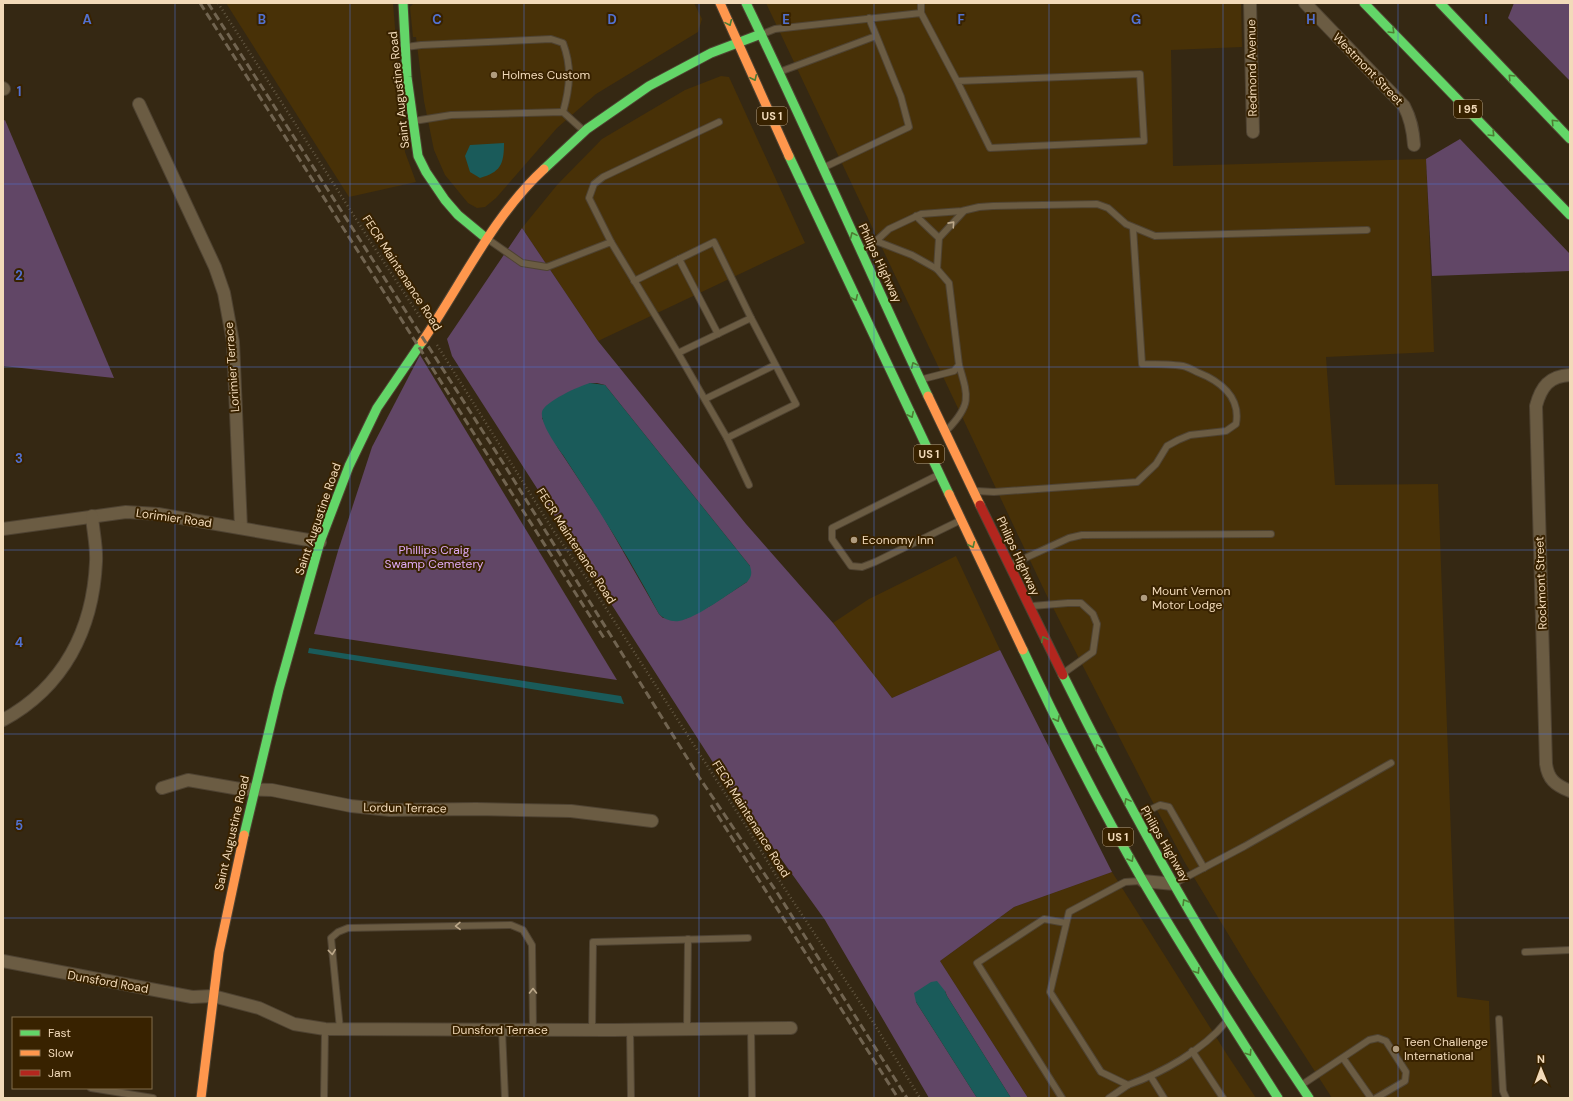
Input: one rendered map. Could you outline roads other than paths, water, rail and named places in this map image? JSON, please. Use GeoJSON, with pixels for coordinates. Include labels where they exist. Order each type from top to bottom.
{"type":"FeatureCollection","features":[{"type":"Feature","properties":{"kind":"main road","name":"Saint Augustine Road"},"geometry":{"type":"LineString","coordinates":[[202,1098],[219,952],[233,882],[279,689],[320,542],[348,466],[376,408],[429,330],[487,239],[458,215],[445,200],[426,172],[418,156],[405,47],[403,3]]}},
{"type":"Feature","properties":{"kind":"main road","name":"US 1"},"geometry":{"type":"LineString","coordinates":[[720,3],[838,262],[960,520],[1039,684],[1095,794],[1143,881],[1185,952],[1278,1098]]}},
{"type":"Feature","properties":{"kind":"main road","name":"Philips Highway"},"geometry":{"type":"LineString","coordinates":[[746,3],[780,72],[824,168],[860,252],[1028,607],[1087,726],[1174,884],[1253,1012],[1309,1098]]}},
{"type":"Feature","properties":{"kind":"main road","name":"I 95"},"geometry":{"type":"LineString","coordinates":[[1364,3],[1443,82],[1570,215]]}},
{"type":"Feature","properties":{"kind":"main road"},"geometry":{"type":"LineString","coordinates":[[1440,3],[1570,139]]}},
{"type":"Feature","properties":{"kind":"main road"},"geometry":{"type":"LineString","coordinates":[[487,239],[501,218],[535,177],[584,131],[650,86],[710,53],[761,34]]}},
{"type":"Feature","properties":{"kind":"street","name":"Redmond Avenue"},"geometry":{"type":"LineString","coordinates":[[1250,3],[1253,132]]}},
{"type":"Feature","properties":{"kind":"street","name":"Westmont Street"},"geometry":{"type":"LineString","coordinates":[[1305,3],[1404,106],[1410,117],[1413,128],[1414,145]]}},
{"type":"Feature","properties":{"kind":"street","name":"Lorimier Terrace"},"geometry":{"type":"LineString","coordinates":[[139,104],[215,266],[224,293],[233,342],[241,528]]}},
{"type":"Feature","properties":{"kind":"street"},"geometry":{"type":"LineString","coordinates":[[838,262],[860,252]]}},
{"type":"Feature","properties":{"kind":"street","name":"Rockmont Street"},"geometry":{"type":"LineString","coordinates":[[1570,375],[1554,379],[1545,385],[1539,394],[1536,406],[1546,764],[1548,774],[1553,781],[1562,788],[1570,791]]}},
{"type":"Feature","properties":{"kind":"street"},"geometry":{"type":"LineString","coordinates":[[939,474],[960,464]]}},
{"type":"Feature","properties":{"kind":"street","name":"Lorimier Road"},"geometry":{"type":"LineString","coordinates":[[3,529],[126,512],[158,514],[320,542]]}},
{"type":"Feature","properties":{"kind":"street"},"geometry":{"type":"LineString","coordinates":[[3,720],[34,699],[55,678],[72,655],[84,626],[92,599],[96,561],[92,516]]}},
{"type":"Feature","properties":{"kind":"street"},"geometry":{"type":"LineString","coordinates":[[1039,684],[1061,674]]}},
{"type":"Feature","properties":{"kind":"street","name":"Lordun Terrace"},"geometry":{"type":"LineString","coordinates":[[162,788],[188,780],[240,789],[272,790],[350,806],[390,810],[476,809],[571,811],[652,821]]}},
{"type":"Feature","properties":{"kind":"street"},"geometry":{"type":"LineString","coordinates":[[1143,881],[1174,884]]}},
{"type":"Feature","properties":{"kind":"street","name":"Dunsford Road"},"geometry":{"type":"LineString","coordinates":[[3,961],[192,997],[213,996]]}},
{"type":"Feature","properties":{"kind":"street","name":"Dunsford Terrace"},"geometry":{"type":"LineString","coordinates":[[213,996],[260,1008],[294,1024],[325,1029],[630,1030],[792,1028]]}},
{"type":"Feature","properties":{"kind":"street"},"geometry":{"type":"LineString","coordinates":[[1228,1020],[1253,1012]]}},
{"type":"Feature","properties":{"kind":"lane"},"geometry":{"type":"LineString","coordinates":[[921,3],[921,13],[990,148],[1144,141],[1140,74],[957,81]]}},
{"type":"Feature","properties":{"kind":"lane"},"geometry":{"type":"LineString","coordinates":[[761,34],[775,29],[921,13]]}},
{"type":"Feature","properties":{"kind":"lane"},"geometry":{"type":"LineString","coordinates":[[824,168],[909,127],[901,97],[869,18]]}},
{"type":"Feature","properties":{"kind":"lane"},"geometry":{"type":"LineString","coordinates":[[780,72],[876,36]]}},
{"type":"Feature","properties":{"kind":"lane"},"geometry":{"type":"LineString","coordinates":[[405,47],[421,44],[551,39],[563,43],[568,57],[569,91],[563,112]]}},
{"type":"Feature","properties":{"kind":"lane"},"geometry":{"type":"LineString","coordinates":[[413,121],[451,115],[563,112],[584,131]]}},
{"type":"Feature","properties":{"kind":"lane"},"geometry":{"type":"LineString","coordinates":[[719,122],[603,177],[594,184],[589,198],[611,242],[727,438],[749,485]]}},
{"type":"Feature","properties":{"kind":"lane"},"geometry":{"type":"LineString","coordinates":[[860,252],[876,241],[889,229],[921,214],[964,211],[979,207],[992,206],[1097,204],[1108,208],[1119,219],[1133,228],[1155,236],[1368,230]]}},
{"type":"Feature","properties":{"kind":"lane"},"geometry":{"type":"LineString","coordinates":[[937,269],[939,238],[964,211]]}},
{"type":"Feature","properties":{"kind":"lane"},"geometry":{"type":"LineString","coordinates":[[916,216],[939,238]]}},
{"type":"Feature","properties":{"kind":"lane"},"geometry":{"type":"LineString","coordinates":[[974,491],[994,492],[1137,482],[1156,464],[1167,446],[1172,443],[1190,435],[1226,431],[1236,424],[1238,415],[1233,399],[1226,388],[1206,375],[1184,366],[1142,364],[1133,228]]}},
{"type":"Feature","properties":{"kind":"lane"},"geometry":{"type":"LineString","coordinates":[[487,239],[522,263],[547,267],[611,242]]}},
{"type":"Feature","properties":{"kind":"lane"},"geometry":{"type":"LineString","coordinates":[[876,241],[912,255],[937,269],[949,283],[959,365],[967,392],[964,407],[959,418],[945,432]]}},
{"type":"Feature","properties":{"kind":"lane"},"geometry":{"type":"LineString","coordinates":[[634,281],[714,242],[751,318],[796,404],[727,438]]}},
{"type":"Feature","properties":{"kind":"lane"},"geometry":{"type":"LineString","coordinates":[[679,259],[718,334]]}},
{"type":"Feature","properties":{"kind":"lane"},"geometry":{"type":"LineString","coordinates":[[678,353],[751,318]]}},
{"type":"Feature","properties":{"kind":"lane"},"geometry":{"type":"LineString","coordinates":[[705,399],[775,365]]}},
{"type":"Feature","properties":{"kind":"lane"},"geometry":{"type":"LineString","coordinates":[[921,380],[954,371],[959,365]]}},
{"type":"Feature","properties":{"kind":"lane"},"geometry":{"type":"LineString","coordinates":[[939,474],[832,528],[832,539],[851,566],[862,567],[960,520]]}},
{"type":"Feature","properties":{"kind":"lane"},"geometry":{"type":"LineString","coordinates":[[1008,565],[1069,538],[1082,535],[1271,534]]}},
{"type":"Feature","properties":{"kind":"lane"},"geometry":{"type":"LineString","coordinates":[[1028,607],[1081,603],[1093,614],[1097,624],[1092,652],[1061,674]]}},
{"type":"Feature","properties":{"kind":"lane"},"geometry":{"type":"LineString","coordinates":[[1174,884],[1245,846],[1392,763]]}},
{"type":"Feature","properties":{"kind":"lane"},"geometry":{"type":"LineString","coordinates":[[1136,817],[1160,805],[1168,807],[1204,868]]}},
{"type":"Feature","properties":{"kind":"lane"},"geometry":{"type":"LineString","coordinates":[[1128,1085],[1101,1072],[1050,992],[1069,912],[1125,882],[1143,881]]}},
{"type":"Feature","properties":{"kind":"lane"},"geometry":{"type":"LineString","coordinates":[[1062,1098],[977,963],[1044,919],[1066,923]]}},
{"type":"Feature","properties":{"kind":"lane"},"geometry":{"type":"LineString","coordinates":[[340,1029],[331,938],[338,932],[348,928],[511,925],[523,930],[532,945],[533,1030]]}},
{"type":"Feature","properties":{"kind":"lane"},"geometry":{"type":"LineString","coordinates":[[592,1030],[593,942],[748,938]]}},
{"type":"Feature","properties":{"kind":"lane"},"geometry":{"type":"LineString","coordinates":[[687,1029],[688,940]]}},
{"type":"Feature","properties":{"kind":"lane"},"geometry":{"type":"LineString","coordinates":[[1524,952],[1570,950]]}},
{"type":"Feature","properties":{"kind":"lane"},"geometry":{"type":"LineString","coordinates":[[1499,1018],[1503,1091],[1506,1098]]}},
{"type":"Feature","properties":{"kind":"lane"},"geometry":{"type":"LineString","coordinates":[[1109,1098],[1128,1085],[1151,1077],[1192,1051],[1216,1034],[1228,1020]]}},
{"type":"Feature","properties":{"kind":"lane"},"geometry":{"type":"LineString","coordinates":[[751,1028],[752,1098]]}},
{"type":"Feature","properties":{"kind":"lane"},"geometry":{"type":"LineString","coordinates":[[324,1098],[325,1029]]}},
{"type":"Feature","properties":{"kind":"lane"},"geometry":{"type":"LineString","coordinates":[[502,1030],[505,1098]]}},
{"type":"Feature","properties":{"kind":"lane"},"geometry":{"type":"LineString","coordinates":[[630,1030],[631,1098]]}},
{"type":"Feature","properties":{"kind":"lane"},"geometry":{"type":"LineString","coordinates":[[1300,1086],[1369,1040],[1378,1038],[1386,1041],[1406,1072],[1405,1081],[1376,1098]]}},
{"type":"Feature","properties":{"kind":"lane"},"geometry":{"type":"LineString","coordinates":[[1192,1051],[1223,1098]]}},
{"type":"Feature","properties":{"kind":"lane"},"geometry":{"type":"LineString","coordinates":[[1343,1058],[1371,1098]]}},
{"type":"Feature","properties":{"kind":"lane"},"geometry":{"type":"LineString","coordinates":[[1151,1077],[1164,1098]]}},
{"type":"Feature","properties":{"kind":"lane"},"geometry":{"type":"LineString","coordinates":[[97,1089],[153,1098]]}},
{"type":"Feature","properties":{"kind":"water"},"geometry":{"type":"Polygon","coordinates":[[[504,143],[502,162],[496,170],[487,176],[480,178],[470,172],[465,156],[470,145],[504,143]]]}},
{"type":"Feature","properties":{"kind":"water"},"geometry":{"type":"Polygon","coordinates":[[[590,383],[605,385],[750,566],[751,574],[747,582],[714,604],[686,619],[670,621],[659,614],[625,553],[546,428],[542,417],[544,408],[555,399],[578,387],[590,383]]]}},
{"type":"Feature","properties":{"kind":"water"},"geometry":{"type":"Polygon","coordinates":[[[309,648],[621,696],[624,704],[308,653],[309,648]]]}},
{"type":"Feature","properties":{"kind":"water"},"geometry":{"type":"Polygon","coordinates":[[[937,981],[945,991],[1011,1098],[977,1098],[916,1002],[914,993],[931,982],[937,981]]]}},
{"type":"Feature","properties":{"kind":"railway"},"geometry":{"type":"LineString","coordinates":[[200,3],[604,638]]}},
{"type":"Feature","properties":{"kind":"railway"},"geometry":{"type":"LineString","coordinates":[[208,3],[505,466],[699,777],[778,894],[907,1098]]}},
{"type":"Feature","properties":{"kind":"railway"},"geometry":{"type":"LineString","coordinates":[[711,805],[898,1098]]}},
{"type":"Feature","properties":{"kind":"place","name":"Holmes Custom"},"geometry":{"type":"Point","coordinates":[494,75]}},
{"type":"Feature","properties":{"kind":"place","name":"Economy Inn"},"geometry":{"type":"Point","coordinates":[854,540]}},
{"type":"Feature","properties":{"kind":"place","name":"Mount Vernon Motor Lodge"},"geometry":{"type":"Point","coordinates":[1144,598]}},
{"type":"Feature","properties":{"kind":"place","name":"Teen Challenge International"},"geometry":{"type":"Point","coordinates":[1396,1049]}},
{"type":"Feature","properties":{"kind":"park label","name":"Phillips Craig Swamp Cemetery"},"geometry":{"type":"Point","coordinates":[434,557]}}]}
